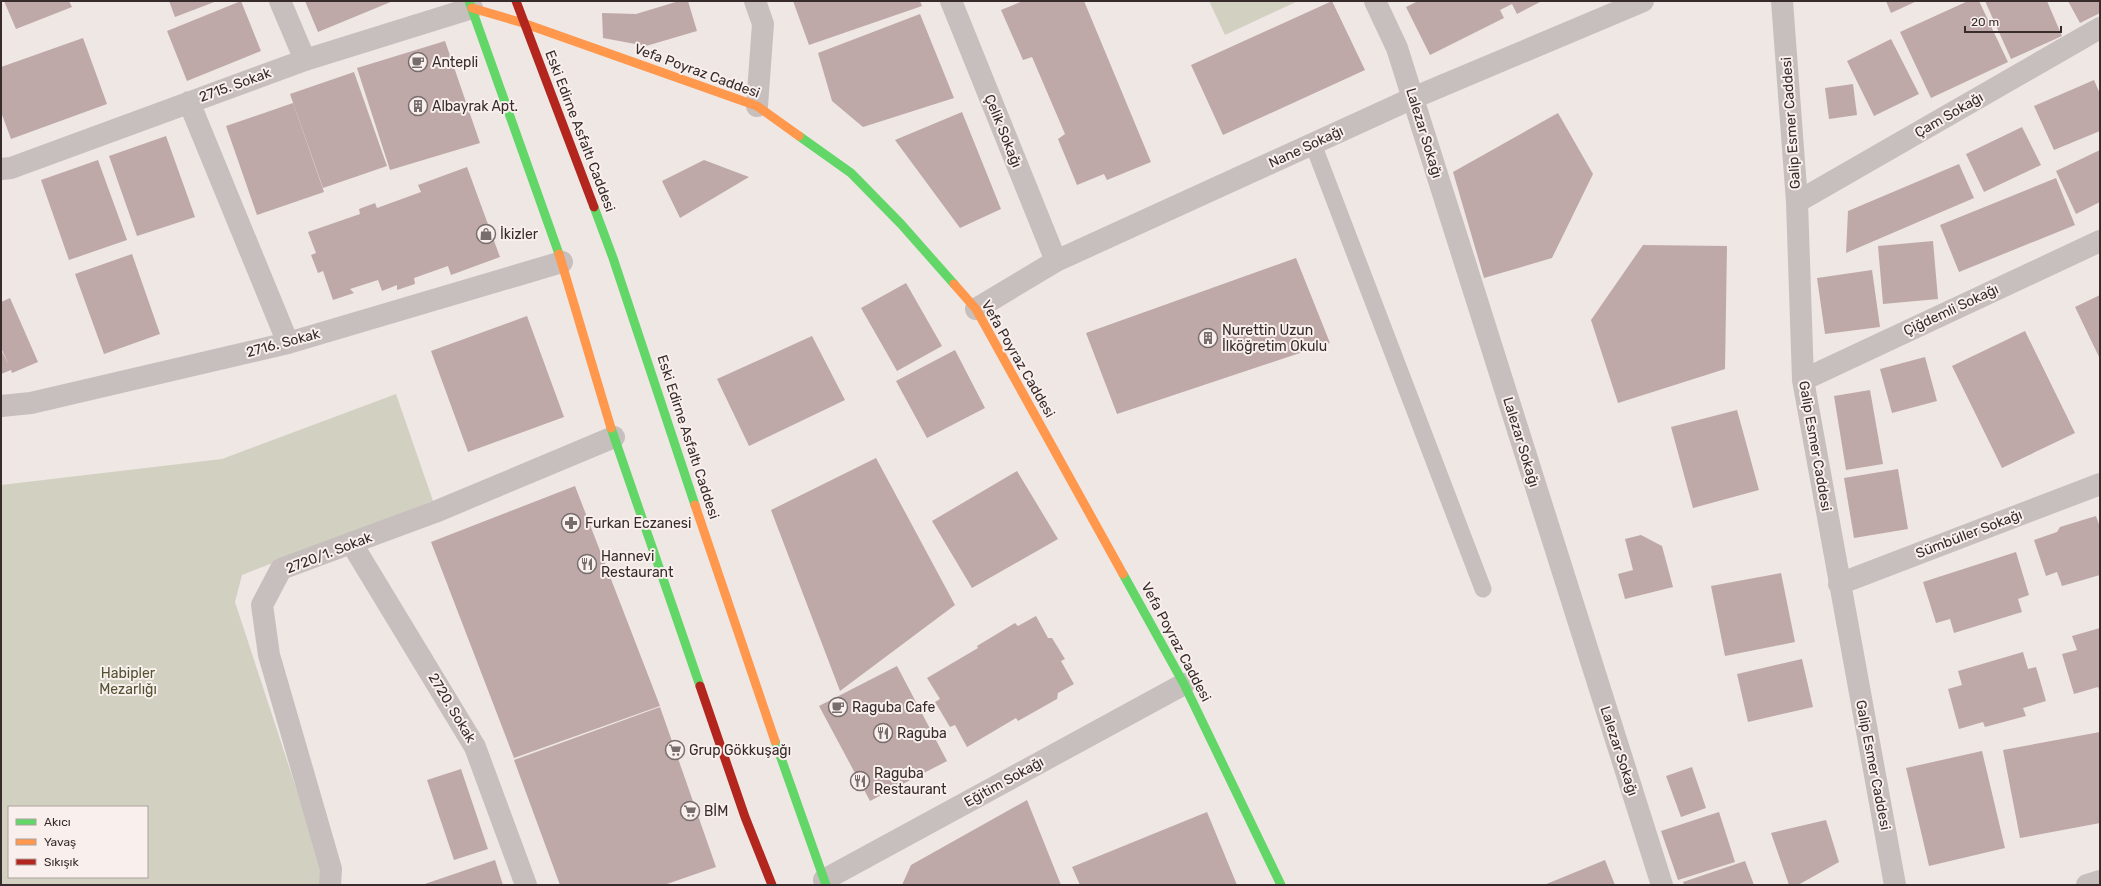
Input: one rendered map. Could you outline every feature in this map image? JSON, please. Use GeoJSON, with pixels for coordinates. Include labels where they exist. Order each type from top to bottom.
{"type":"FeatureCollection","features":[{"type":"Feature","properties":{"kind":"main road","name":"Eski Edirne Asfaltı Caddesi"},"geometry":{"type":"LineString","coordinates":[[516,1],[523,23],[613,258],[749,667],[825,882]]}},
{"type":"Feature","properties":{"kind":"main road","name":"Vefa Poyraz Caddesi"},"geometry":{"type":"LineString","coordinates":[[470,5],[758,106],[851,173],[900,224],[976,309],[1184,684],[1281,885]]}},
{"type":"Feature","properties":{"kind":"main road"},"geometry":{"type":"LineString","coordinates":[[470,5],[562,262],[614,437],[744,817],[772,885]]}},
{"type":"Feature","properties":{"kind":"street"},"geometry":{"type":"LineString","coordinates":[[280,1],[305,60]]}},
{"type":"Feature","properties":{"kind":"street"},"geometry":{"type":"LineString","coordinates":[[755,1],[763,24],[758,106]]}},
{"type":"Feature","properties":{"kind":"street","name":"Çelik Sokağı"},"geometry":{"type":"LineString","coordinates":[[951,1],[1056,261]]}},
{"type":"Feature","properties":{"kind":"street","name":"Lalezar Sokağı"},"geometry":{"type":"LineString","coordinates":[[1375,1],[1397,48],[1662,885]]}},
{"type":"Feature","properties":{"kind":"street","name":"Nane Sokağı"},"geometry":{"type":"LineString","coordinates":[[976,309],[1056,261],[1413,98],[1643,1]]}},
{"type":"Feature","properties":{"kind":"street","name":"Galip Esmer Caddesi"},"geometry":{"type":"LineString","coordinates":[[1782,1],[1797,202],[1803,380],[1895,885]]}},
{"type":"Feature","properties":{"kind":"street","name":"2715. Sokak"},"geometry":{"type":"LineString","coordinates":[[1,169],[11,168],[305,60],[470,5]]}},
{"type":"Feature","properties":{"kind":"street","name":"Çam Sokağı"},"geometry":{"type":"LineString","coordinates":[[1797,202],[2100,28]]}},
{"type":"Feature","properties":{"kind":"street"},"geometry":{"type":"LineString","coordinates":[[189,102],[288,343]]}},
{"type":"Feature","properties":{"kind":"street","name":"Çiğdemli Sokağı"},"geometry":{"type":"LineString","coordinates":[[1803,380],[2100,241]]}},
{"type":"Feature","properties":{"kind":"street","name":"2716. Sokak"},"geometry":{"type":"LineString","coordinates":[[1,406],[31,403],[288,343],[562,262]]}},
{"type":"Feature","properties":{"kind":"street","name":"2720/1. Sokak"},"geometry":{"type":"LineString","coordinates":[[330,885],[331,869],[269,655],[262,605],[281,569],[435,512],[614,437]]}},
{"type":"Feature","properties":{"kind":"street","name":"Sümbüller Sokağı"},"geometry":{"type":"LineString","coordinates":[[1839,584],[2100,484]]}},
{"type":"Feature","properties":{"kind":"street","name":"2720. Sokak"},"geometry":{"type":"LineString","coordinates":[[352,544],[475,747],[526,885]]}},
{"type":"Feature","properties":{"kind":"street","name":"Eğitim Sokağı"},"geometry":{"type":"LineString","coordinates":[[825,882],[1184,684]]}},
{"type":"Feature","properties":{"kind":"street"},"geometry":{"type":"LineString","coordinates":[[2087,885],[2100,881]]}},
{"type":"Feature","properties":{"kind":"lane"},"geometry":{"type":"LineString","coordinates":[[1313,144],[1483,589]]}},
{"type":"Feature","properties":{"kind":"green space"},"geometry":{"type":"Polygon","coordinates":[[[1209,1],[1298,1],[1225,35],[1209,1]]]}},
{"type":"Feature","properties":{"kind":"green space","name":"Habipler Mezarlığı"},"geometry":{"type":"Polygon","coordinates":[[[396,394],[433,501],[242,575],[235,602],[321,864],[321,885],[1,885],[1,485],[222,459],[396,394]]]}},
{"type":"Feature","properties":{"kind":"building"},"geometry":{"type":"Polygon","coordinates":[[[4,1],[69,1],[72,7],[16,29],[4,1]]]}},
{"type":"Feature","properties":{"kind":"building"},"geometry":{"type":"Polygon","coordinates":[[[169,1],[217,1],[175,17],[169,1]]]}},
{"type":"Feature","properties":{"kind":"building"},"geometry":{"type":"Polygon","coordinates":[[[241,1],[261,51],[187,81],[167,31],[241,1]]]}},
{"type":"Feature","properties":{"kind":"building"},"geometry":{"type":"Polygon","coordinates":[[[305,1],[393,1],[318,32],[305,1]]]}},
{"type":"Feature","properties":{"kind":"building"},"geometry":{"type":"Polygon","coordinates":[[[679,1],[688,1],[697,31],[646,46],[603,38],[602,13],[636,14],[679,1]]]}},
{"type":"Feature","properties":{"kind":"building"},"geometry":{"type":"Polygon","coordinates":[[[793,1],[920,1],[922,6],[809,45],[793,1]]]}},
{"type":"Feature","properties":{"kind":"building"},"geometry":{"type":"Polygon","coordinates":[[[1023,1],[1084,1],[1151,162],[1107,180],[1104,174],[1077,185],[1058,139],[1065,134],[1032,57],[1023,60],[1001,10],[1023,1]]]}},
{"type":"Feature","properties":{"kind":"building"},"geometry":{"type":"Polygon","coordinates":[[[1332,1],[1365,70],[1223,135],[1191,65],[1332,1]]]}},
{"type":"Feature","properties":{"kind":"building"},"geometry":{"type":"Polygon","coordinates":[[[1418,1],[1542,1],[1517,14],[1512,4],[1500,10],[1504,18],[1430,55],[1406,7],[1418,1]]]}},
{"type":"Feature","properties":{"kind":"building"},"geometry":{"type":"Polygon","coordinates":[[[1886,1],[1917,1],[1891,13],[1886,1]]]}},
{"type":"Feature","properties":{"kind":"building"},"geometry":{"type":"Polygon","coordinates":[[[1968,1],[1979,1],[2008,62],[1931,98],[1900,32],[1968,1]]]}},
{"type":"Feature","properties":{"kind":"building"},"geometry":{"type":"Polygon","coordinates":[[[1985,1],[2047,1],[2062,36],[2011,59],[1985,1]]]}},
{"type":"Feature","properties":{"kind":"building"},"geometry":{"type":"Polygon","coordinates":[[[2068,1],[2100,1],[2100,13],[2080,23],[2068,1]]]}},
{"type":"Feature","properties":{"kind":"building"},"geometry":{"type":"Polygon","coordinates":[[[920,14],[954,98],[863,127],[832,101],[818,53],[920,14]]]}},
{"type":"Feature","properties":{"kind":"building"},"geometry":{"type":"Polygon","coordinates":[[[83,38],[107,104],[11,139],[1,112],[1,67],[83,38]]]}},
{"type":"Feature","properties":{"kind":"building"},"geometry":{"type":"Polygon","coordinates":[[[1891,39],[1919,94],[1874,116],[1847,61],[1891,39]]]}},
{"type":"Feature","properties":{"kind":"building","name":"Albayrak Apt."},"geometry":{"type":"Polygon","coordinates":[[[445,41],[480,143],[390,170],[357,68],[445,41]]]}},
{"type":"Feature","properties":{"kind":"building"},"geometry":{"type":"Polygon","coordinates":[[[354,72],[387,166],[323,188],[290,94],[354,72]]]}},
{"type":"Feature","properties":{"kind":"building"},"geometry":{"type":"Polygon","coordinates":[[[2094,80],[2100,94],[2100,131],[2054,150],[2034,106],[2094,80]]]}},
{"type":"Feature","properties":{"kind":"building"},"geometry":{"type":"Polygon","coordinates":[[[1853,84],[1857,115],[1829,119],[1825,88],[1853,84]]]}},
{"type":"Feature","properties":{"kind":"building"},"geometry":{"type":"Polygon","coordinates":[[[293,103],[324,192],[257,215],[226,126],[293,103]]]}},
{"type":"Feature","properties":{"kind":"building"},"geometry":{"type":"Polygon","coordinates":[[[962,112],[1001,209],[960,228],[895,140],[962,112]]]}},
{"type":"Feature","properties":{"kind":"building"},"geometry":{"type":"Polygon","coordinates":[[[1558,113],[1593,174],[1552,258],[1484,278],[1453,172],[1558,113]]]}},
{"type":"Feature","properties":{"kind":"building"},"geometry":{"type":"Polygon","coordinates":[[[2022,127],[2041,165],[1984,192],[1966,154],[2022,127]]]}},
{"type":"Feature","properties":{"kind":"building"},"geometry":{"type":"Polygon","coordinates":[[[166,136],[195,217],[137,236],[109,156],[166,136]]]}},
{"type":"Feature","properties":{"kind":"building"},"geometry":{"type":"Polygon","coordinates":[[[2100,150],[2100,202],[2076,214],[2056,171],[2100,150]]]}},
{"type":"Feature","properties":{"kind":"building"},"geometry":{"type":"Polygon","coordinates":[[[98,160],[127,240],[69,260],[41,180],[98,160]]]}},
{"type":"Feature","properties":{"kind":"building"},"geometry":{"type":"Polygon","coordinates":[[[704,160],[749,177],[680,218],[662,181],[704,160]]]}},
{"type":"Feature","properties":{"kind":"building"},"geometry":{"type":"Polygon","coordinates":[[[1959,164],[1974,198],[1846,253],[1848,211],[1959,164]]]}},
{"type":"Feature","properties":{"kind":"building"},"geometry":{"type":"Polygon","coordinates":[[[467,167],[500,257],[451,275],[448,266],[414,278],[415,284],[397,290],[397,285],[382,291],[378,280],[350,289],[354,293],[333,300],[323,271],[318,273],[311,255],[316,253],[308,232],[360,214],[359,209],[375,203],[377,208],[421,192],[418,185],[467,167]]]}},
{"type":"Feature","properties":{"kind":"building"},"geometry":{"type":"Polygon","coordinates":[[[2056,178],[2075,225],[1959,272],[1940,225],[2056,178]]]}},
{"type":"Feature","properties":{"kind":"building"},"geometry":{"type":"Polygon","coordinates":[[[1933,241],[1938,299],[1883,304],[1878,246],[1933,241]]]}},
{"type":"Feature","properties":{"kind":"building"},"geometry":{"type":"Polygon","coordinates":[[[1643,245],[1727,246],[1725,369],[1618,403],[1591,320],[1643,245]]]}},
{"type":"Feature","properties":{"kind":"building"},"geometry":{"type":"Polygon","coordinates":[[[132,254],[160,334],[104,354],[75,274],[132,254]]]}},
{"type":"Feature","properties":{"kind":"building","name":"Nurettin Uzun İlköğretim Okulu"},"geometry":{"type":"Polygon","coordinates":[[[1296,258],[1330,343],[1117,414],[1086,333],[1296,258]]]}},
{"type":"Feature","properties":{"kind":"building"},"geometry":{"type":"Polygon","coordinates":[[[1872,270],[1880,327],[1825,334],[1817,278],[1872,270]]]}},
{"type":"Feature","properties":{"kind":"building"},"geometry":{"type":"Polygon","coordinates":[[[906,283],[942,346],[897,371],[861,308],[906,283]]]}},
{"type":"Feature","properties":{"kind":"building"},"geometry":{"type":"Polygon","coordinates":[[[2100,295],[2100,359],[2075,307],[2100,295]]]}},
{"type":"Feature","properties":{"kind":"building"},"geometry":{"type":"Polygon","coordinates":[[[10,298],[38,362],[12,373],[11,370],[1,374],[1,350],[9,365],[1,348],[1,302],[10,298]]]}},
{"type":"Feature","properties":{"kind":"building"},"geometry":{"type":"Polygon","coordinates":[[[527,316],[564,417],[468,452],[431,351],[527,316]]]}},
{"type":"Feature","properties":{"kind":"building"},"geometry":{"type":"Polygon","coordinates":[[[2025,331],[2075,433],[2002,468],[1952,366],[2025,331]]]}},
{"type":"Feature","properties":{"kind":"building"},"geometry":{"type":"Polygon","coordinates":[[[812,336],[845,400],[749,446],[717,379],[812,336]]]}},
{"type":"Feature","properties":{"kind":"building"},"geometry":{"type":"Polygon","coordinates":[[[955,350],[985,408],[927,438],[896,381],[955,350]]]}},
{"type":"Feature","properties":{"kind":"building"},"geometry":{"type":"Polygon","coordinates":[[[1925,357],[1937,401],[1892,413],[1880,369],[1925,357]]]}},
{"type":"Feature","properties":{"kind":"building"},"geometry":{"type":"Polygon","coordinates":[[[1870,390],[1883,464],[1846,470],[1834,396],[1870,390]]]}},
{"type":"Feature","properties":{"kind":"building"},"geometry":{"type":"Polygon","coordinates":[[[1737,410],[1759,490],[1693,508],[1671,427],[1737,410]]]}},
{"type":"Feature","properties":{"kind":"building"},"geometry":{"type":"Polygon","coordinates":[[[876,458],[955,605],[840,691],[771,510],[876,458]]]}},
{"type":"Feature","properties":{"kind":"building"},"geometry":{"type":"Polygon","coordinates":[[[1898,469],[1908,529],[1854,538],[1844,478],[1898,469]]]}},
{"type":"Feature","properties":{"kind":"building"},"geometry":{"type":"Polygon","coordinates":[[[1017,471],[1058,539],[972,588],[932,521],[1017,471]]]}},
{"type":"Feature","properties":{"kind":"building"},"geometry":{"type":"Polygon","coordinates":[[[575,486],[660,706],[514,758],[431,542],[575,486]]]}},
{"type":"Feature","properties":{"kind":"building"},"geometry":{"type":"Polygon","coordinates":[[[2096,516],[2100,527],[2100,575],[2062,586],[2057,572],[2046,576],[2034,540],[2057,532],[2060,527],[2096,516]]]}},
{"type":"Feature","properties":{"kind":"building"},"geometry":{"type":"Polygon","coordinates":[[[1641,535],[1662,546],[1673,587],[1625,599],[1618,574],[1633,570],[1625,539],[1641,535]]]}},
{"type":"Feature","properties":{"kind":"building"},"geometry":{"type":"Polygon","coordinates":[[[2016,552],[2029,595],[2018,599],[2022,612],[1954,633],[1950,619],[1936,623],[1923,582],[2016,552]]]}},
{"type":"Feature","properties":{"kind":"building"},"geometry":{"type":"Polygon","coordinates":[[[1781,573],[1795,642],[1725,656],[1711,586],[1781,573]]]}},
{"type":"Feature","properties":{"kind":"building"},"geometry":{"type":"Polygon","coordinates":[[[1036,616],[1048,638],[1052,638],[1065,659],[1061,661],[1074,684],[1058,693],[1057,699],[1018,721],[1016,718],[967,747],[955,725],[950,727],[935,702],[940,699],[927,678],[978,648],[977,646],[1015,623],[1018,626],[1036,616]]]}},
{"type":"Feature","properties":{"kind":"building"},"geometry":{"type":"Polygon","coordinates":[[[2100,628],[2100,692],[2098,687],[2074,694],[2062,654],[2077,650],[2072,636],[2100,628]]]}},
{"type":"Feature","properties":{"kind":"building"},"geometry":{"type":"Polygon","coordinates":[[[2023,652],[2028,669],[2036,667],[2046,701],[2023,708],[2026,716],[1985,727],[1983,722],[1959,729],[1948,689],[1962,685],[1958,671],[2023,652]]]}},
{"type":"Feature","properties":{"kind":"building"},"geometry":{"type":"Polygon","coordinates":[[[1802,659],[1813,707],[1748,722],[1737,674],[1802,659]]]}},
{"type":"Feature","properties":{"kind":"building","name":"Raguba"},"geometry":{"type":"Polygon","coordinates":[[[897,666],[947,761],[870,801],[819,706],[897,666]]]}},
{"type":"Feature","properties":{"kind":"building"},"geometry":{"type":"Polygon","coordinates":[[[660,707],[716,867],[664,885],[560,885],[514,760],[660,707]]]}},
{"type":"Feature","properties":{"kind":"building"},"geometry":{"type":"Polygon","coordinates":[[[2100,732],[2100,823],[2020,838],[2003,750],[2100,732]]]}},
{"type":"Feature","properties":{"kind":"building"},"geometry":{"type":"Polygon","coordinates":[[[1982,751],[2005,848],[1929,866],[1906,768],[1982,751]]]}},
{"type":"Feature","properties":{"kind":"building"},"geometry":{"type":"Polygon","coordinates":[[[1692,767],[1706,808],[1681,817],[1666,776],[1692,767]]]}},
{"type":"Feature","properties":{"kind":"building"},"geometry":{"type":"Polygon","coordinates":[[[461,769],[488,849],[454,860],[427,780],[461,769]]]}},
{"type":"Feature","properties":{"kind":"building"},"geometry":{"type":"Polygon","coordinates":[[[1027,800],[1061,885],[902,885],[911,865],[1027,800]]]}},
{"type":"Feature","properties":{"kind":"building"},"geometry":{"type":"Polygon","coordinates":[[[1207,812],[1237,885],[1080,885],[1072,867],[1207,812]]]}},
{"type":"Feature","properties":{"kind":"building"},"geometry":{"type":"Polygon","coordinates":[[[1719,812],[1735,862],[1678,880],[1661,831],[1719,812]]]}},
{"type":"Feature","properties":{"kind":"building"},"geometry":{"type":"Polygon","coordinates":[[[1826,820],[1839,862],[1798,885],[1789,885],[1771,833],[1826,820]]]}},
{"type":"Feature","properties":{"kind":"building"},"geometry":{"type":"Polygon","coordinates":[[[495,860],[503,885],[422,885],[495,860]]]}},
{"type":"Feature","properties":{"kind":"building"},"geometry":{"type":"Polygon","coordinates":[[[1605,860],[1615,885],[1544,885],[1605,860]]]}},
{"type":"Feature","properties":{"kind":"building"},"geometry":{"type":"Polygon","coordinates":[[[1745,861],[1754,885],[1684,885],[1683,882],[1745,861]]]}},
{"type":"Feature","properties":{"kind":"traffic: fast"},"geometry":{"type":"LineString","coordinates":[[469,1],[559,254]]}},
{"type":"Feature","properties":{"kind":"traffic: fast"},"geometry":{"type":"LineString","coordinates":[[799,136],[851,173],[901,224],[954,284]]}},
{"type":"Feature","properties":{"kind":"traffic: fast"},"geometry":{"type":"LineString","coordinates":[[594,207],[613,258],[695,505]]}},
{"type":"Feature","properties":{"kind":"traffic: fast"},"geometry":{"type":"LineString","coordinates":[[611,428],[700,686]]}},
{"type":"Feature","properties":{"kind":"traffic: fast"},"geometry":{"type":"LineString","coordinates":[[1123,574],[1184,684],[1281,885]]}},
{"type":"Feature","properties":{"kind":"traffic: fast"},"geometry":{"type":"LineString","coordinates":[[775,741],[826,885]]}},
{"type":"Feature","properties":{"kind":"traffic: slow"},"geometry":{"type":"LineString","coordinates":[[472,8],[523,23]]}},
{"type":"Feature","properties":{"kind":"traffic: slow"},"geometry":{"type":"LineString","coordinates":[[523,23],[757,106],[799,136]]}},
{"type":"Feature","properties":{"kind":"traffic: slow"},"geometry":{"type":"LineString","coordinates":[[559,254],[611,428]]}},
{"type":"Feature","properties":{"kind":"traffic: slow"},"geometry":{"type":"LineString","coordinates":[[954,284],[976,309],[1123,574]]}},
{"type":"Feature","properties":{"kind":"traffic: slow"},"geometry":{"type":"LineString","coordinates":[[695,505],[775,741]]}},
{"type":"Feature","properties":{"kind":"traffic: jam"},"geometry":{"type":"LineString","coordinates":[[516,1],[594,207]]}},
{"type":"Feature","properties":{"kind":"traffic: jam"},"geometry":{"type":"LineString","coordinates":[[700,686],[745,817],[772,885]]}},
{"type":"Feature","properties":{"kind":"place","name":"Antepli"},"geometry":{"type":"Point","coordinates":[418,62]}},
{"type":"Feature","properties":{"kind":"place","name":"Albayrak Apt."},"geometry":{"type":"Point","coordinates":[418,106]}},
{"type":"Feature","properties":{"kind":"place","name":"İkizler"},"geometry":{"type":"Point","coordinates":[486,234]}},
{"type":"Feature","properties":{"kind":"place","name":"Nurettin Uzun İlköğretim Okulu"},"geometry":{"type":"Point","coordinates":[1208,338]}},
{"type":"Feature","properties":{"kind":"place","name":"Furkan Eczanesi"},"geometry":{"type":"Point","coordinates":[571,523]}},
{"type":"Feature","properties":{"kind":"place","name":"Hannevi Restaurant"},"geometry":{"type":"Point","coordinates":[587,564]}},
{"type":"Feature","properties":{"kind":"place","name":"Raguba Cafe"},"geometry":{"type":"Point","coordinates":[838,707]}},
{"type":"Feature","properties":{"kind":"place","name":"Raguba"},"geometry":{"type":"Point","coordinates":[883,733]}},
{"type":"Feature","properties":{"kind":"place","name":"Grup Gökkuşağı"},"geometry":{"type":"Point","coordinates":[675,750]}},
{"type":"Feature","properties":{"kind":"place","name":"Raguba Restaurant"},"geometry":{"type":"Point","coordinates":[860,781]}},
{"type":"Feature","properties":{"kind":"place","name":"BİM"},"geometry":{"type":"Point","coordinates":[690,811]}}]}
